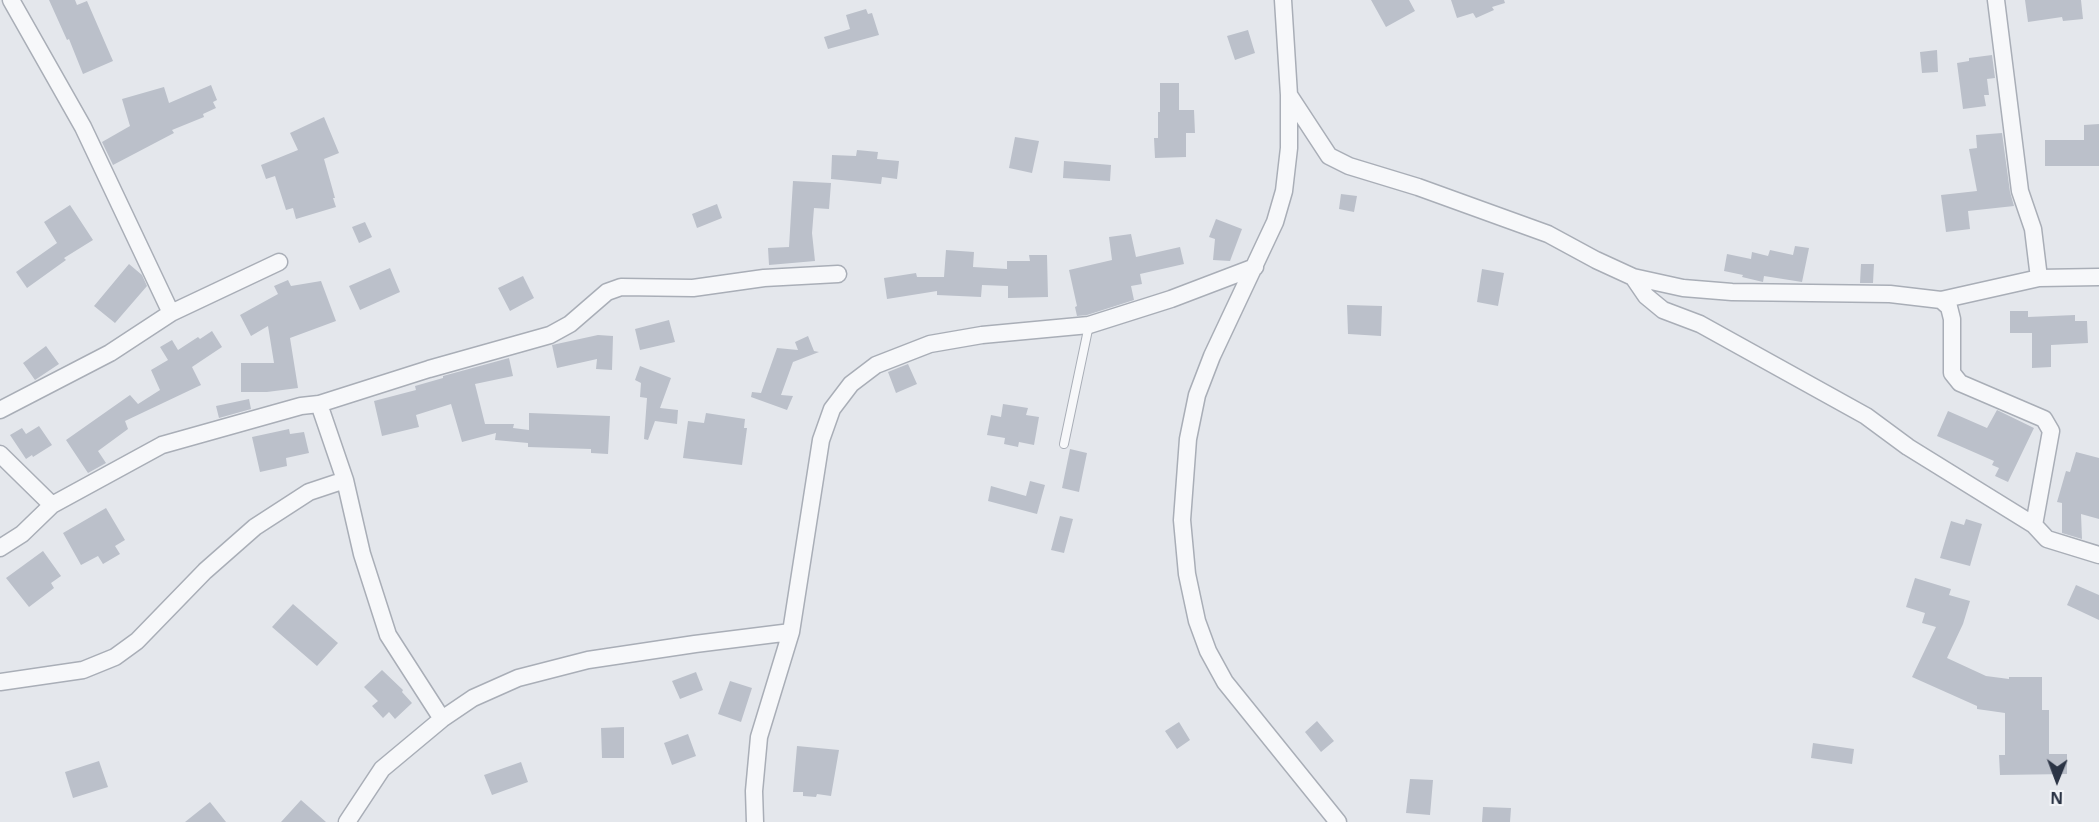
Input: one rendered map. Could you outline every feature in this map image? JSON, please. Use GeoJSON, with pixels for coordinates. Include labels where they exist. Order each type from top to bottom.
{"type":"FeatureCollection","features":[{"type":"Feature","properties":{"kind":"street"},"geometry":{"type":"LineString","coordinates":[[11,0],[83,127],[171,313]]}},
{"type":"Feature","properties":{"kind":"street"},"geometry":{"type":"LineString","coordinates":[[1283,0],[1289,95],[1289,148],[1284,191],[1275,222],[1212,356],[1197,394],[1188,439],[1182,520],[1187,574],[1197,621],[1208,651],[1225,682],[1338,822]]}},
{"type":"Feature","properties":{"kind":"street"},"geometry":{"type":"LineString","coordinates":[[1996,0],[2020,191],[2033,229],[2039,278]]}},
{"type":"Feature","properties":{"kind":"street"},"geometry":{"type":"LineString","coordinates":[[1289,95],[1329,156],[1349,166],[1418,187],[1548,234],[1633,277],[1683,288],[1732,292],[1890,294],[1941,300],[2039,278],[2099,277]]}},
{"type":"Feature","properties":{"kind":"street"},"geometry":{"type":"LineString","coordinates":[[0,410],[110,353],[171,313],[279,262]]}},
{"type":"Feature","properties":{"kind":"street"},"geometry":{"type":"LineString","coordinates":[[754,822],[754,791],[759,737],[791,632],[821,440],[832,409],[851,384],[876,365],[930,344],[982,335],[1089,326],[1171,299],[1255,267]]}},
{"type":"Feature","properties":{"kind":"street"},"geometry":{"type":"LineString","coordinates":[[0,548],[22,534],[52,506],[162,445],[301,406],[320,404],[429,369],[550,335],[570,324],[607,292],[621,287],[693,288],[764,278],[838,274]]}},
{"type":"Feature","properties":{"kind":"street"},"geometry":{"type":"LineString","coordinates":[[1633,277],[1646,296],[1664,310],[1700,324],[1866,416],[1908,447],[2034,525],[2047,539],[2099,555]]}},
{"type":"Feature","properties":{"kind":"street"},"geometry":{"type":"LineString","coordinates":[[1941,300],[1949,307],[1952,319],[1952,373],[1960,383],[2044,419],[2051,431],[2034,525]]}},
{"type":"Feature","properties":{"kind":"street"},"geometry":{"type":"LineString","coordinates":[[320,404],[345,480],[362,554],[388,635],[442,719]]}},
{"type":"Feature","properties":{"kind":"street"},"geometry":{"type":"LineString","coordinates":[[0,454],[52,506]]}},
{"type":"Feature","properties":{"kind":"street"},"geometry":{"type":"LineString","coordinates":[[0,682],[83,670],[115,657],[137,641],[205,571],[255,527],[309,492],[345,480]]}},
{"type":"Feature","properties":{"kind":"street"},"geometry":{"type":"LineString","coordinates":[[347,822],[382,769],[442,719],[473,698],[518,678],[588,660],[791,632]]}},
{"type":"Feature","properties":{"kind":"lane"},"geometry":{"type":"LineString","coordinates":[[1064,444],[1089,326]]}},
{"type":"Feature","properties":{"kind":"building"},"geometry":{"type":"Polygon","coordinates":[[[49,0],[75,0],[77,5],[87,1],[113,61],[83,74],[69,39],[67,40],[49,0]]]}},
{"type":"Feature","properties":{"kind":"building"},"geometry":{"type":"Polygon","coordinates":[[[1371,0],[1409,0],[1415,11],[1386,27],[1371,0]]]}},
{"type":"Feature","properties":{"kind":"building"},"geometry":{"type":"Polygon","coordinates":[[[1451,0],[1504,0],[1505,3],[1492,7],[1494,10],[1476,18],[1473,13],[1457,18],[1451,0]]]}},
{"type":"Feature","properties":{"kind":"building"},"geometry":{"type":"Polygon","coordinates":[[[2025,0],[2081,0],[2083,19],[2063,21],[2062,17],[2028,22],[2025,0]]]}},
{"type":"Feature","properties":{"kind":"building"},"geometry":{"type":"Polygon","coordinates":[[[866,9],[868,14],[872,13],[879,35],[828,49],[824,37],[850,29],[846,15],[866,9]]]}},
{"type":"Feature","properties":{"kind":"building"},"geometry":{"type":"Polygon","coordinates":[[[1248,30],[1255,53],[1235,60],[1227,36],[1248,30]]]}},
{"type":"Feature","properties":{"kind":"building"},"geometry":{"type":"Polygon","coordinates":[[[1937,50],[1938,72],[1922,73],[1920,52],[1937,50]]]}},
{"type":"Feature","properties":{"kind":"building"},"geometry":{"type":"Polygon","coordinates":[[[1992,55],[1995,78],[1987,79],[1989,95],[1984,95],[1986,106],[1963,109],[1957,63],[1969,61],[1969,58],[1992,55]]]}},
{"type":"Feature","properties":{"kind":"building"},"geometry":{"type":"Polygon","coordinates":[[[1160,83],[1179,83],[1179,110],[1194,110],[1195,133],[1186,133],[1186,157],[1155,158],[1154,138],[1158,138],[1160,83]]]}},
{"type":"Feature","properties":{"kind":"building"},"geometry":{"type":"Polygon","coordinates":[[[211,85],[217,100],[213,102],[216,108],[203,114],[204,117],[172,130],[174,133],[113,165],[102,142],[130,126],[122,99],[164,87],[169,103],[211,85]]]}},
{"type":"Feature","properties":{"kind":"building"},"geometry":{"type":"Polygon","coordinates":[[[324,117],[339,153],[324,159],[336,207],[296,219],[293,208],[286,210],[275,176],[266,179],[261,165],[298,150],[290,133],[324,117]]]}},
{"type":"Feature","properties":{"kind":"building"},"geometry":{"type":"Polygon","coordinates":[[[2099,124],[2099,166],[2045,166],[2045,140],[2084,140],[2084,125],[2099,124]]]}},
{"type":"Feature","properties":{"kind":"building"},"geometry":{"type":"Polygon","coordinates":[[[2002,133],[2014,206],[1968,211],[1970,229],[1946,232],[1941,195],[1977,191],[1969,149],[1977,148],[1976,135],[2002,133]]]}},
{"type":"Feature","properties":{"kind":"building"},"geometry":{"type":"Polygon","coordinates":[[[1015,137],[1039,141],[1032,173],[1009,168],[1015,137]]]}},
{"type":"Feature","properties":{"kind":"building"},"geometry":{"type":"Polygon","coordinates":[[[857,150],[878,152],[877,159],[899,161],[897,179],[882,177],[881,184],[831,179],[832,155],[856,156],[857,150]]]}},
{"type":"Feature","properties":{"kind":"building"},"geometry":{"type":"Polygon","coordinates":[[[1064,161],[1111,165],[1110,181],[1063,178],[1064,161]]]}},
{"type":"Feature","properties":{"kind":"building"},"geometry":{"type":"Polygon","coordinates":[[[793,181],[831,183],[829,209],[814,208],[812,233],[815,261],[769,265],[768,248],[789,247],[793,181]]]}},
{"type":"Feature","properties":{"kind":"building"},"geometry":{"type":"Polygon","coordinates":[[[1341,194],[1357,196],[1354,212],[1339,209],[1341,194]]]}},
{"type":"Feature","properties":{"kind":"building"},"geometry":{"type":"Polygon","coordinates":[[[717,204],[722,218],[697,228],[692,214],[717,204]]]}},
{"type":"Feature","properties":{"kind":"building"},"geometry":{"type":"Polygon","coordinates":[[[70,205],[93,240],[64,258],[66,260],[27,288],[16,272],[57,243],[44,222],[70,205]]]}},
{"type":"Feature","properties":{"kind":"building"},"geometry":{"type":"Polygon","coordinates":[[[1216,219],[1242,229],[1230,261],[1213,260],[1215,239],[1209,237],[1216,219]]]}},
{"type":"Feature","properties":{"kind":"building"},"geometry":{"type":"Polygon","coordinates":[[[365,222],[372,237],[359,243],[352,227],[365,222]]]}},
{"type":"Feature","properties":{"kind":"building"},"geometry":{"type":"Polygon","coordinates":[[[1131,234],[1136,257],[1180,247],[1184,264],[1140,274],[1142,284],[1131,286],[1134,300],[1077,316],[1069,270],[1112,260],[1109,237],[1131,234]]]}},
{"type":"Feature","properties":{"kind":"building"},"geometry":{"type":"Polygon","coordinates":[[[1795,246],[1809,248],[1802,282],[1764,276],[1763,282],[1724,271],[1727,254],[1751,259],[1752,252],[1768,256],[1770,250],[1793,255],[1795,246]]]}},
{"type":"Feature","properties":{"kind":"building"},"geometry":{"type":"Polygon","coordinates":[[[946,250],[974,252],[973,267],[1007,269],[1007,261],[1030,261],[1029,255],[1047,255],[1048,297],[1008,298],[1008,286],[982,285],[981,297],[937,295],[937,291],[887,299],[884,278],[916,273],[917,277],[944,277],[946,250]]]}},
{"type":"Feature","properties":{"kind":"building"},"geometry":{"type":"Polygon","coordinates":[[[129,264],[142,275],[147,286],[115,323],[94,306],[129,264]]]}},
{"type":"Feature","properties":{"kind":"building"},"geometry":{"type":"Polygon","coordinates":[[[1861,264],[1874,264],[1873,283],[1860,283],[1861,264]]]}},
{"type":"Feature","properties":{"kind":"building"},"geometry":{"type":"Polygon","coordinates":[[[390,268],[400,292],[360,310],[349,286],[390,268]]]}},
{"type":"Feature","properties":{"kind":"building"},"geometry":{"type":"Polygon","coordinates":[[[1482,269],[1504,273],[1498,306],[1477,302],[1482,269]]]}},
{"type":"Feature","properties":{"kind":"building"},"geometry":{"type":"Polygon","coordinates":[[[523,276],[534,298],[510,311],[498,288],[523,276]]]}},
{"type":"Feature","properties":{"kind":"building"},"geometry":{"type":"Polygon","coordinates":[[[288,280],[291,286],[321,281],[336,321],[290,338],[298,388],[267,392],[241,392],[241,363],[274,363],[268,326],[251,336],[240,315],[278,294],[274,286],[288,280]]]}},
{"type":"Feature","properties":{"kind":"building"},"geometry":{"type":"Polygon","coordinates":[[[1347,305],[1382,306],[1381,336],[1348,334],[1347,305]]]}},
{"type":"Feature","properties":{"kind":"building"},"geometry":{"type":"Polygon","coordinates":[[[2010,311],[2028,311],[2028,317],[2075,315],[2075,321],[2087,321],[2088,343],[2051,345],[2051,367],[2032,368],[2032,333],[2010,333],[2010,311]]]}},
{"type":"Feature","properties":{"kind":"building"},"geometry":{"type":"Polygon","coordinates":[[[669,320],[675,342],[640,350],[635,329],[669,320]]]}},
{"type":"Feature","properties":{"kind":"building"},"geometry":{"type":"Polygon","coordinates":[[[212,331],[222,347],[192,367],[201,385],[125,421],[128,429],[98,451],[106,463],[88,473],[66,440],[130,395],[138,404],[160,390],[151,370],[168,360],[160,347],[172,340],[178,350],[212,331]]]}},
{"type":"Feature","properties":{"kind":"building"},"geometry":{"type":"Polygon","coordinates":[[[598,335],[613,336],[612,370],[596,369],[597,359],[557,368],[552,345],[598,335]]]}},
{"type":"Feature","properties":{"kind":"building"},"geometry":{"type":"Polygon","coordinates":[[[808,336],[814,351],[819,352],[793,362],[781,395],[793,396],[787,410],[751,397],[752,392],[761,393],[777,348],[798,350],[795,342],[808,336]]]}},
{"type":"Feature","properties":{"kind":"building"},"geometry":{"type":"Polygon","coordinates":[[[46,346],[59,364],[35,380],[23,363],[46,346]]]}},
{"type":"Feature","properties":{"kind":"building"},"geometry":{"type":"Polygon","coordinates":[[[509,358],[513,376],[475,384],[485,424],[514,424],[513,428],[529,430],[529,413],[610,416],[608,454],[591,453],[591,449],[528,447],[528,443],[495,440],[496,433],[462,442],[451,404],[416,415],[419,427],[382,436],[374,401],[416,390],[415,386],[443,378],[443,376],[509,358]]]}},
{"type":"Feature","properties":{"kind":"building"},"geometry":{"type":"Polygon","coordinates":[[[908,364],[917,384],[896,393],[888,372],[908,364]]]}},
{"type":"Feature","properties":{"kind":"building"},"geometry":{"type":"Polygon","coordinates":[[[640,366],[671,378],[660,408],[678,410],[677,424],[655,421],[648,440],[644,439],[647,398],[640,397],[641,383],[635,380],[640,366]]]}},
{"type":"Feature","properties":{"kind":"building"},"geometry":{"type":"Polygon","coordinates":[[[249,399],[251,409],[219,418],[216,406],[249,399]]]}},
{"type":"Feature","properties":{"kind":"building"},"geometry":{"type":"Polygon","coordinates":[[[1003,404],[1028,408],[1026,415],[1039,417],[1034,445],[1019,442],[1018,447],[1004,444],[1005,438],[987,435],[991,415],[1001,417],[1003,404]]]}},
{"type":"Feature","properties":{"kind":"building"},"geometry":{"type":"Polygon","coordinates":[[[1997,410],[2034,428],[2008,482],[1995,476],[1999,468],[1992,465],[1994,461],[1937,436],[1948,411],[1987,428],[1997,410]]]}},
{"type":"Feature","properties":{"kind":"building"},"geometry":{"type":"Polygon","coordinates":[[[706,413],[745,419],[744,428],[747,428],[742,465],[683,458],[688,421],[704,423],[706,413]]]}},
{"type":"Feature","properties":{"kind":"building"},"geometry":{"type":"Polygon","coordinates":[[[39,426],[52,445],[26,459],[10,435],[22,428],[26,434],[39,426]]]}},
{"type":"Feature","properties":{"kind":"building"},"geometry":{"type":"Polygon","coordinates":[[[289,429],[290,434],[304,432],[309,453],[286,458],[287,466],[260,472],[252,437],[289,429]]]}},
{"type":"Feature","properties":{"kind":"building"},"geometry":{"type":"Polygon","coordinates":[[[1070,449],[1087,453],[1079,492],[1062,488],[1070,449]]]}},
{"type":"Feature","properties":{"kind":"building"},"geometry":{"type":"Polygon","coordinates":[[[2076,452],[2099,458],[2099,519],[2081,514],[2082,539],[2062,533],[2062,503],[2057,502],[2066,471],[2070,472],[2076,452]]]}},
{"type":"Feature","properties":{"kind":"building"},"geometry":{"type":"Polygon","coordinates":[[[1030,481],[1045,485],[1037,514],[988,501],[991,486],[1026,496],[1030,481]]]}},
{"type":"Feature","properties":{"kind":"building"},"geometry":{"type":"Polygon","coordinates":[[[106,508],[125,540],[115,546],[120,554],[103,564],[98,556],[81,565],[63,533],[106,508]]]}},
{"type":"Feature","properties":{"kind":"building"},"geometry":{"type":"Polygon","coordinates":[[[1060,516],[1073,519],[1064,553],[1051,550],[1060,516]]]}},
{"type":"Feature","properties":{"kind":"building"},"geometry":{"type":"Polygon","coordinates":[[[1966,519],[1982,524],[1970,566],[1940,558],[1951,521],[1964,525],[1966,519]]]}},
{"type":"Feature","properties":{"kind":"building"},"geometry":{"type":"Polygon","coordinates":[[[43,551],[61,576],[51,583],[54,588],[29,607],[6,578],[43,551]]]}},
{"type":"Feature","properties":{"kind":"building"},"geometry":{"type":"Polygon","coordinates":[[[1915,578],[1951,589],[1949,595],[1970,601],[1963,624],[1947,658],[1986,676],[2009,679],[2009,677],[2042,677],[2042,710],[2049,710],[2049,754],[2067,754],[2067,774],[2000,775],[1999,755],[2005,755],[2005,713],[1977,709],[1977,706],[1912,677],[1936,627],[1922,623],[1925,613],[1906,607],[1915,578]]]}},
{"type":"Feature","properties":{"kind":"building"},"geometry":{"type":"Polygon","coordinates":[[[2076,585],[2099,595],[2099,620],[2067,605],[2076,585]]]}},
{"type":"Feature","properties":{"kind":"building"},"geometry":{"type":"Polygon","coordinates":[[[293,604],[338,643],[317,666],[272,627],[293,604]]]}},
{"type":"Feature","properties":{"kind":"building"},"geometry":{"type":"Polygon","coordinates":[[[382,670],[403,690],[402,692],[412,703],[395,719],[389,712],[383,718],[372,706],[378,701],[364,687],[382,670]]]}},
{"type":"Feature","properties":{"kind":"building"},"geometry":{"type":"Polygon","coordinates":[[[696,672],[703,690],[680,699],[672,681],[696,672]]]}},
{"type":"Feature","properties":{"kind":"building"},"geometry":{"type":"Polygon","coordinates":[[[730,681],[752,688],[741,722],[718,714],[730,681]]]}},
{"type":"Feature","properties":{"kind":"building"},"geometry":{"type":"Polygon","coordinates":[[[1317,721],[1334,741],[1321,752],[1305,732],[1317,721]]]}},
{"type":"Feature","properties":{"kind":"building"},"geometry":{"type":"Polygon","coordinates":[[[1179,722],[1190,740],[1177,749],[1165,731],[1179,722]]]}},
{"type":"Feature","properties":{"kind":"building"},"geometry":{"type":"Polygon","coordinates":[[[624,727],[624,758],[602,758],[601,728],[624,727]]]}},
{"type":"Feature","properties":{"kind":"building"},"geometry":{"type":"Polygon","coordinates":[[[688,734],[696,756],[672,765],[664,743],[688,734]]]}},
{"type":"Feature","properties":{"kind":"building"},"geometry":{"type":"Polygon","coordinates":[[[1813,743],[1854,749],[1852,764],[1811,758],[1813,743]]]}},
{"type":"Feature","properties":{"kind":"building"},"geometry":{"type":"Polygon","coordinates":[[[797,746],[839,750],[831,796],[817,794],[816,797],[803,796],[803,792],[793,792],[797,746]]]}},
{"type":"Feature","properties":{"kind":"building"},"geometry":{"type":"Polygon","coordinates":[[[99,761],[108,787],[73,798],[65,772],[99,761]]]}},
{"type":"Feature","properties":{"kind":"building"},"geometry":{"type":"Polygon","coordinates":[[[521,762],[528,782],[492,795],[484,775],[521,762]]]}},
{"type":"Feature","properties":{"kind":"building"},"geometry":{"type":"Polygon","coordinates":[[[1410,779],[1433,780],[1430,815],[1406,813],[1410,779]]]}},
{"type":"Feature","properties":{"kind":"building"},"geometry":{"type":"Polygon","coordinates":[[[301,800],[326,822],[281,822],[301,800]]]}},
{"type":"Feature","properties":{"kind":"building"},"geometry":{"type":"Polygon","coordinates":[[[210,802],[226,822],[185,822],[210,802]]]}},
{"type":"Feature","properties":{"kind":"building"},"geometry":{"type":"Polygon","coordinates":[[[1483,807],[1511,808],[1510,822],[1482,822],[1483,807]]]}}]}
